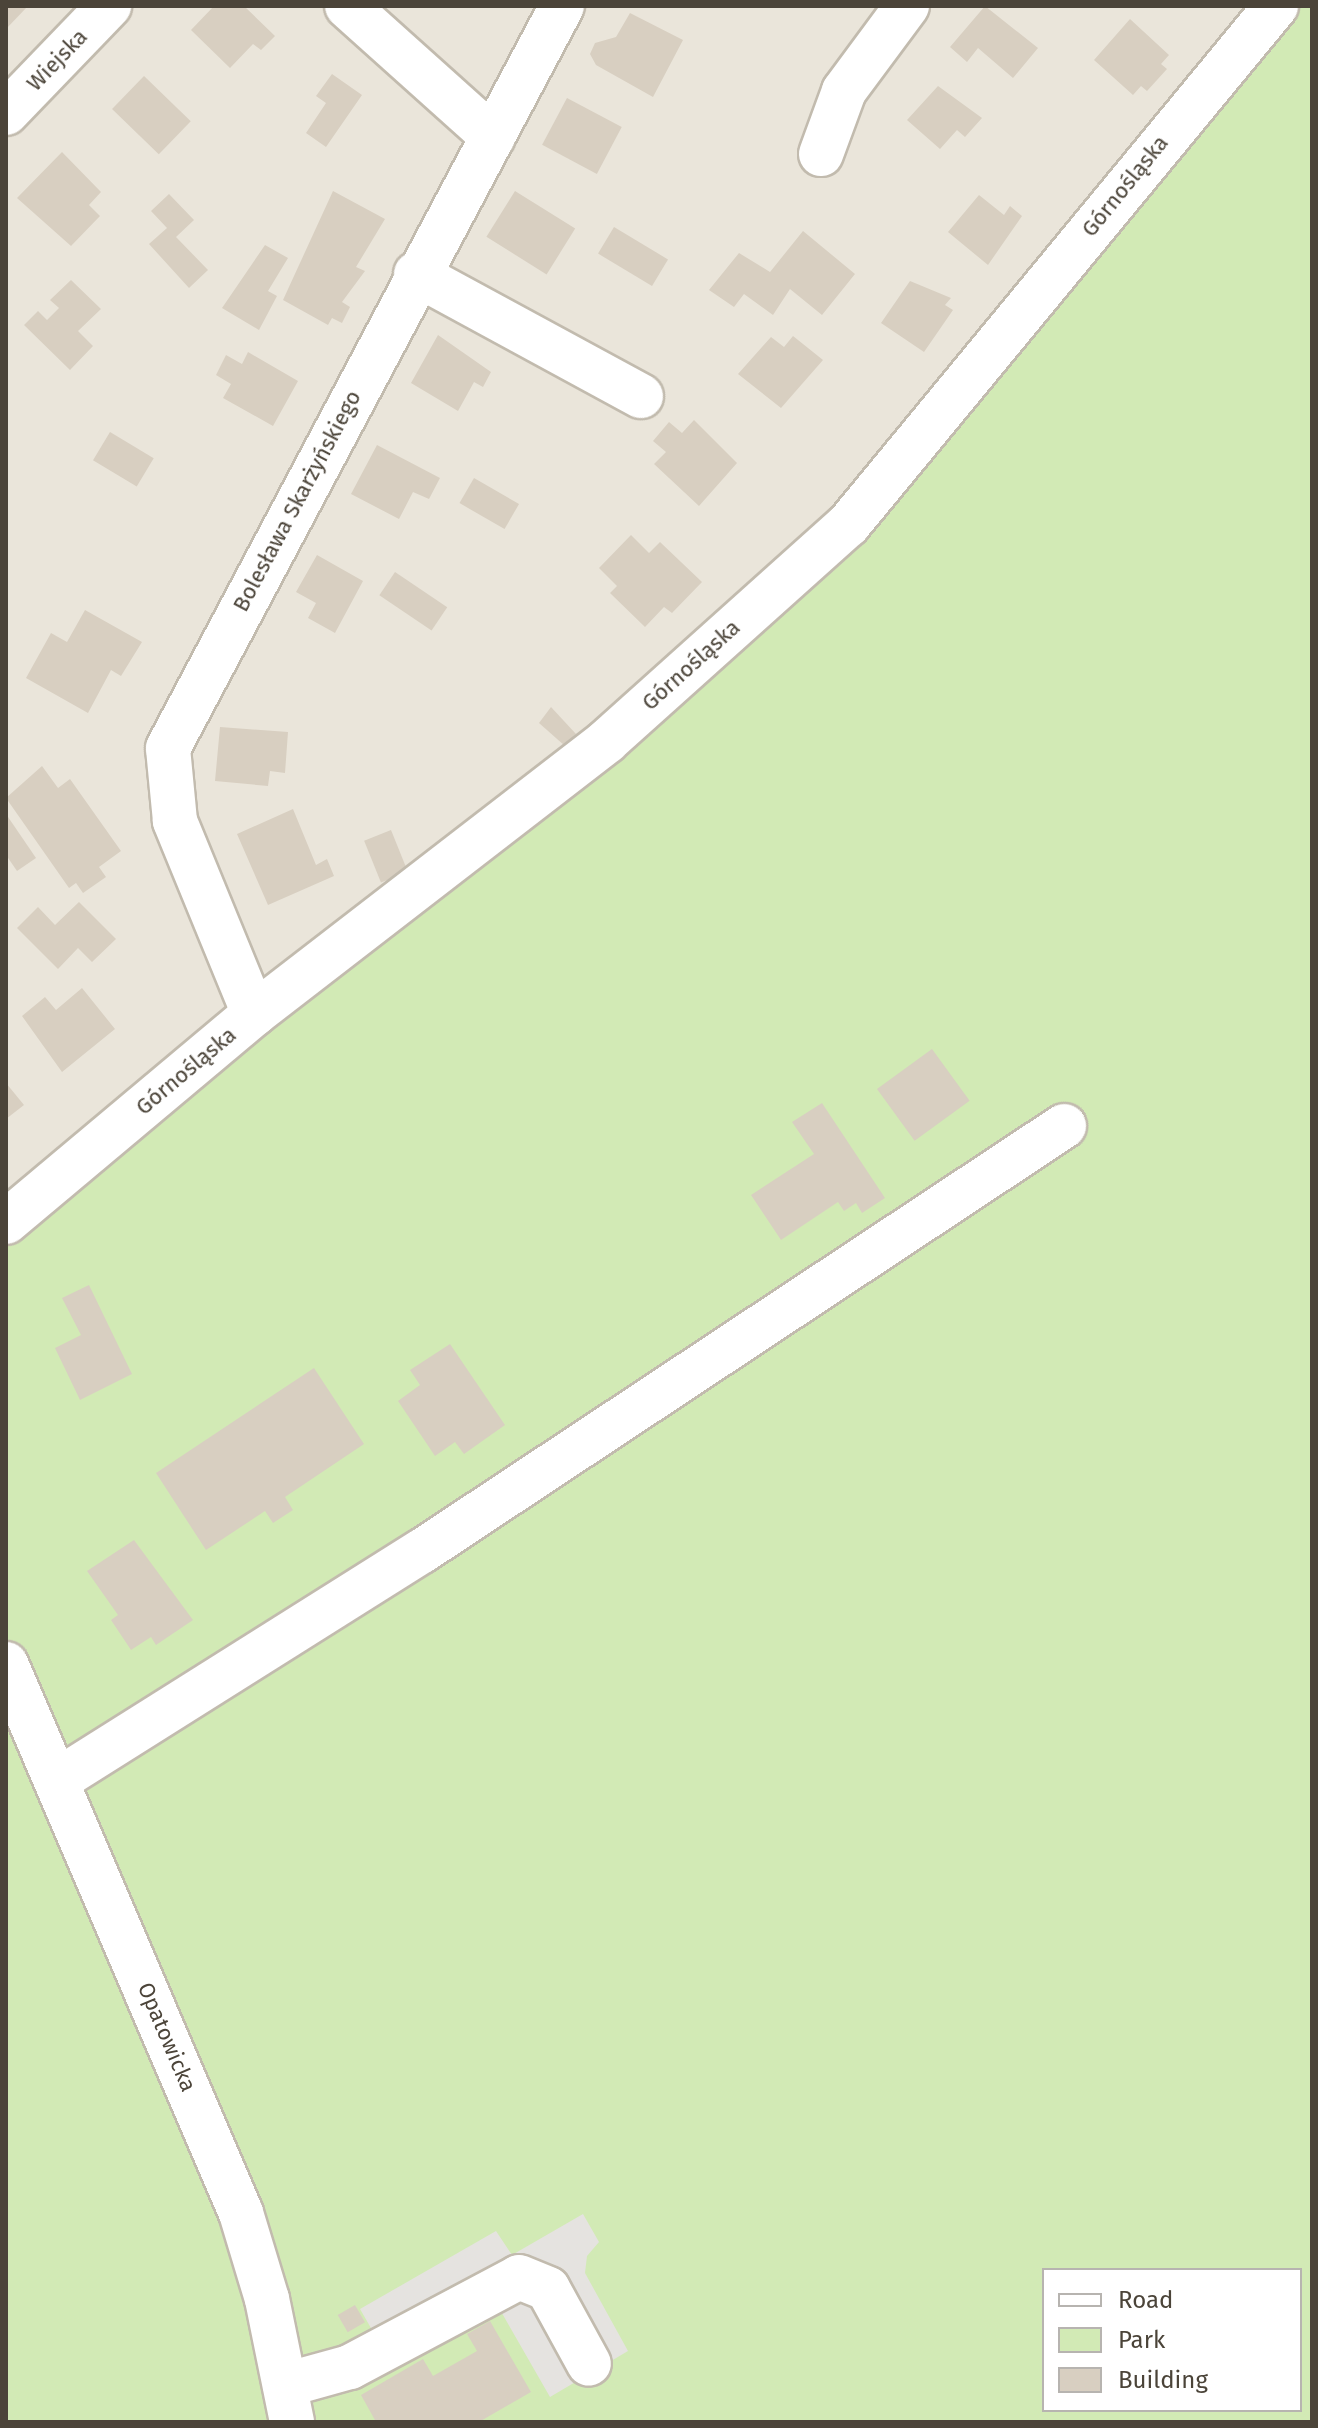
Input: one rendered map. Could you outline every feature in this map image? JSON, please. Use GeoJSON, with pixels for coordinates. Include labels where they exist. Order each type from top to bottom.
{"type":"FeatureCollection","features":[{"type":"Feature","properties":{"kind":"street","name":"Wiejska"},"geometry":{"type":"LineString","coordinates":[[6,113],[109,6]]}},
{"type":"Feature","properties":{"kind":"street"},"geometry":{"type":"LineString","coordinates":[[347,6],[493,137]]}},
{"type":"Feature","properties":{"kind":"street","name":"Bolesława Skarżyńskiego"},"geometry":{"type":"LineString","coordinates":[[254,1014],[175,821],[168,748],[416,274],[562,6]]}},
{"type":"Feature","properties":{"kind":"street"},"geometry":{"type":"LineString","coordinates":[[821,154],[844,91],[907,6]]}},
{"type":"Feature","properties":{"kind":"street","name":"Górnośląska"},"geometry":{"type":"LineString","coordinates":[[6,1222],[254,1014],[607,741],[848,525],[1276,6]]}},
{"type":"Feature","properties":{"kind":"street"},"geometry":{"type":"LineString","coordinates":[[416,274],[641,396]]}},
{"type":"Feature","properties":{"kind":"street"},"geometry":{"type":"LineString","coordinates":[[58,1780],[422,1551],[1064,1126]]}},
{"type":"Feature","properties":{"kind":"street","name":"Opatowicka"},"geometry":{"type":"LineString","coordinates":[[6,1664],[241,2213],[288,2404]]}},
{"type":"Feature","properties":{"kind":"street"},"geometry":{"type":"LineString","coordinates":[[288,2404],[350,2367],[519,2277],[548,2289],[589,2364]]}},
{"type":"Feature","properties":{"kind":"shaded area"},"geometry":{"type":"Polygon","coordinates":[[[6,6],[1300,6],[6,1614],[6,6]]]}},
{"type":"Feature","properties":{"kind":"shaded area"},"geometry":{"type":"Polygon","coordinates":[[[583,2214],[599,2242],[587,2256],[585,2273],[628,2351],[550,2397],[495,2301],[390,2361],[360,2309],[496,2231],[512,2255],[583,2214]]]}},
{"type":"Feature","properties":{"kind":"green space"},"geometry":{"type":"Polygon","coordinates":[[[1268,6],[1312,6],[1312,2422],[6,2422],[6,1233],[779,576],[1268,6]]]}},
{"type":"Feature","properties":{"kind":"building"},"geometry":{"type":"Polygon","coordinates":[[[6,6],[28,6],[6,29],[6,6]]]}},
{"type":"Feature","properties":{"kind":"building"},"geometry":{"type":"Polygon","coordinates":[[[214,6],[244,6],[275,36],[261,50],[253,44],[230,68],[191,30],[214,6]]]}},
{"type":"Feature","properties":{"kind":"building"},"geometry":{"type":"Polygon","coordinates":[[[985,6],[1038,48],[1013,78],[978,48],[967,62],[950,47],[985,6]]]}},
{"type":"Feature","properties":{"kind":"building"},"geometry":{"type":"Polygon","coordinates":[[[630,13],[683,40],[653,97],[596,65],[590,54],[595,43],[616,37],[630,13]]]}},
{"type":"Feature","properties":{"kind":"building"},"geometry":{"type":"Polygon","coordinates":[[[1130,19],[1169,55],[1161,64],[1167,69],[1147,91],[1141,86],[1133,95],[1094,60],[1130,19]]]}},
{"type":"Feature","properties":{"kind":"building"},"geometry":{"type":"Polygon","coordinates":[[[332,74],[362,95],[326,147],[306,133],[326,103],[316,96],[332,74]]]}},
{"type":"Feature","properties":{"kind":"building"},"geometry":{"type":"Polygon","coordinates":[[[144,76],[191,121],[159,154],[112,109],[144,76]]]}},
{"type":"Feature","properties":{"kind":"building"},"geometry":{"type":"Polygon","coordinates":[[[938,86],[982,118],[965,137],[957,130],[940,149],[907,120],[938,86]]]}},
{"type":"Feature","properties":{"kind":"building"},"geometry":{"type":"Polygon","coordinates":[[[567,98],[622,127],[597,174],[542,145],[567,98]]]}},
{"type":"Feature","properties":{"kind":"building"},"geometry":{"type":"Polygon","coordinates":[[[62,152],[101,192],[89,205],[100,216],[71,246],[17,198],[62,152]]]}},
{"type":"Feature","properties":{"kind":"building"},"geometry":{"type":"Polygon","coordinates":[[[333,191],[385,219],[356,267],[365,271],[342,302],[350,307],[342,323],[332,318],[328,325],[283,300],[333,191]]]}},
{"type":"Feature","properties":{"kind":"building"},"geometry":{"type":"Polygon","coordinates":[[[515,191],[575,229],[547,274],[486,237],[515,191]]]}},
{"type":"Feature","properties":{"kind":"building"},"geometry":{"type":"Polygon","coordinates":[[[169,194],[194,220],[176,237],[208,270],[189,288],[149,244],[167,228],[151,211],[169,194]]]}},
{"type":"Feature","properties":{"kind":"building"},"geometry":{"type":"Polygon","coordinates":[[[979,195],[1004,215],[1010,206],[1022,216],[988,265],[948,232],[979,195]]]}},
{"type":"Feature","properties":{"kind":"building"},"geometry":{"type":"Polygon","coordinates":[[[614,227],[668,259],[652,286],[598,254],[614,227]]]}},
{"type":"Feature","properties":{"kind":"building"},"geometry":{"type":"Polygon","coordinates":[[[803,231],[855,274],[822,315],[790,289],[773,315],[744,294],[734,307],[709,290],[739,253],[770,272],[803,231]]]}},
{"type":"Feature","properties":{"kind":"building"},"geometry":{"type":"Polygon","coordinates":[[[265,245],[288,258],[268,291],[277,296],[259,330],[222,308],[265,245]]]}},
{"type":"Feature","properties":{"kind":"building"},"geometry":{"type":"Polygon","coordinates":[[[71,280],[101,309],[78,331],[93,346],[70,370],[24,325],[38,311],[47,320],[59,308],[50,300],[71,280]]]}},
{"type":"Feature","properties":{"kind":"building"},"geometry":{"type":"Polygon","coordinates":[[[910,281],[951,298],[945,305],[953,310],[924,352],[881,323],[910,281]]]}},
{"type":"Feature","properties":{"kind":"building"},"geometry":{"type":"Polygon","coordinates":[[[438,335],[491,372],[483,387],[474,382],[458,411],[411,383],[438,335]]]}},
{"type":"Feature","properties":{"kind":"building"},"geometry":{"type":"Polygon","coordinates":[[[793,336],[823,360],[781,408],[738,374],[771,337],[784,347],[793,336]]]}},
{"type":"Feature","properties":{"kind":"building"},"geometry":{"type":"Polygon","coordinates":[[[248,352],[298,381],[273,426],[223,398],[231,384],[216,375],[226,355],[242,364],[248,352]]]}},
{"type":"Feature","properties":{"kind":"building"},"geometry":{"type":"Polygon","coordinates":[[[694,420],[737,463],[699,506],[654,464],[666,452],[653,441],[669,422],[682,433],[694,420]]]}},
{"type":"Feature","properties":{"kind":"building"},"geometry":{"type":"Polygon","coordinates":[[[110,432],[154,458],[137,487],[93,460],[110,432]]]}},
{"type":"Feature","properties":{"kind":"building"},"geometry":{"type":"Polygon","coordinates":[[[377,445],[440,478],[429,499],[413,492],[399,519],[351,494],[377,445]]]}},
{"type":"Feature","properties":{"kind":"building"},"geometry":{"type":"Polygon","coordinates":[[[474,478],[519,504],[505,529],[460,503],[474,478]]]}},
{"type":"Feature","properties":{"kind":"building"},"geometry":{"type":"Polygon","coordinates":[[[631,535],[649,553],[660,542],[702,582],[672,613],[664,607],[645,627],[610,593],[617,586],[599,568],[631,535]]]}},
{"type":"Feature","properties":{"kind":"building"},"geometry":{"type":"Polygon","coordinates":[[[317,555],[363,581],[335,633],[308,618],[316,603],[296,592],[317,555]]]}},
{"type":"Feature","properties":{"kind":"building"},"geometry":{"type":"Polygon","coordinates":[[[395,572],[447,607],[432,630],[379,595],[395,572]]]}},
{"type":"Feature","properties":{"kind":"building"},"geometry":{"type":"Polygon","coordinates":[[[85,610],[142,642],[121,676],[111,670],[88,713],[26,678],[51,633],[67,642],[85,610]]]}},
{"type":"Feature","properties":{"kind":"building"},"geometry":{"type":"Polygon","coordinates":[[[551,707],[576,734],[565,746],[539,723],[551,707]]]}},
{"type":"Feature","properties":{"kind":"building"},"geometry":{"type":"Polygon","coordinates":[[[220,727],[288,732],[285,773],[270,771],[268,786],[215,781],[220,727]]]}},
{"type":"Feature","properties":{"kind":"building"},"geometry":{"type":"Polygon","coordinates":[[[42,766],[58,788],[70,779],[121,851],[99,867],[106,877],[83,893],[76,883],[69,888],[6,798],[42,766]]]}},
{"type":"Feature","properties":{"kind":"building"},"geometry":{"type":"Polygon","coordinates":[[[293,809],[316,865],[327,859],[334,876],[268,905],[237,834],[293,809]]]}},
{"type":"Feature","properties":{"kind":"building"},"geometry":{"type":"Polygon","coordinates":[[[6,814],[36,858],[17,871],[6,855],[6,814]]]}},
{"type":"Feature","properties":{"kind":"building"},"geometry":{"type":"Polygon","coordinates":[[[391,830],[408,872],[381,883],[364,841],[391,830]]]}},
{"type":"Feature","properties":{"kind":"building"},"geometry":{"type":"Polygon","coordinates":[[[79,902],[116,939],[92,962],[78,948],[58,969],[17,928],[38,907],[55,925],[79,902]]]}},
{"type":"Feature","properties":{"kind":"building"},"geometry":{"type":"Polygon","coordinates":[[[82,988],[115,1029],[62,1072],[22,1016],[45,997],[56,1010],[82,988]]]}},
{"type":"Feature","properties":{"kind":"building"},"geometry":{"type":"Polygon","coordinates":[[[932,1049],[970,1101],[915,1141],[877,1089],[932,1049]]]}},
{"type":"Feature","properties":{"kind":"building"},"geometry":{"type":"Polygon","coordinates":[[[6,1083],[24,1105],[6,1119],[6,1083]]]}},
{"type":"Feature","properties":{"kind":"building"},"geometry":{"type":"Polygon","coordinates":[[[822,1103],[885,1198],[862,1213],[856,1203],[844,1211],[838,1202],[781,1240],[751,1195],[814,1154],[792,1122],[822,1103]]]}},
{"type":"Feature","properties":{"kind":"building"},"geometry":{"type":"Polygon","coordinates":[[[89,1285],[132,1374],[80,1400],[55,1348],[81,1335],[62,1298],[89,1285]]]}},
{"type":"Feature","properties":{"kind":"building"},"geometry":{"type":"Polygon","coordinates":[[[450,1344],[505,1425],[464,1454],[455,1442],[435,1456],[398,1401],[420,1385],[410,1370],[450,1344]]]}},
{"type":"Feature","properties":{"kind":"building"},"geometry":{"type":"Polygon","coordinates":[[[314,1368],[364,1444],[285,1497],[293,1510],[273,1523],[265,1511],[206,1550],[156,1473],[314,1368]]]}},
{"type":"Feature","properties":{"kind":"building"},"geometry":{"type":"Polygon","coordinates":[[[134,1540],[193,1620],[156,1645],[151,1637],[131,1650],[111,1620],[118,1615],[87,1571],[134,1540]]]}},
{"type":"Feature","properties":{"kind":"building"},"geometry":{"type":"Polygon","coordinates":[[[355,2305],[365,2322],[348,2332],[338,2315],[355,2305]]]}},
{"type":"Feature","properties":{"kind":"building"},"geometry":{"type":"Polygon","coordinates":[[[490,2321],[531,2392],[479,2422],[376,2422],[361,2395],[423,2359],[433,2376],[477,2351],[467,2334],[490,2321]]]}}]}
